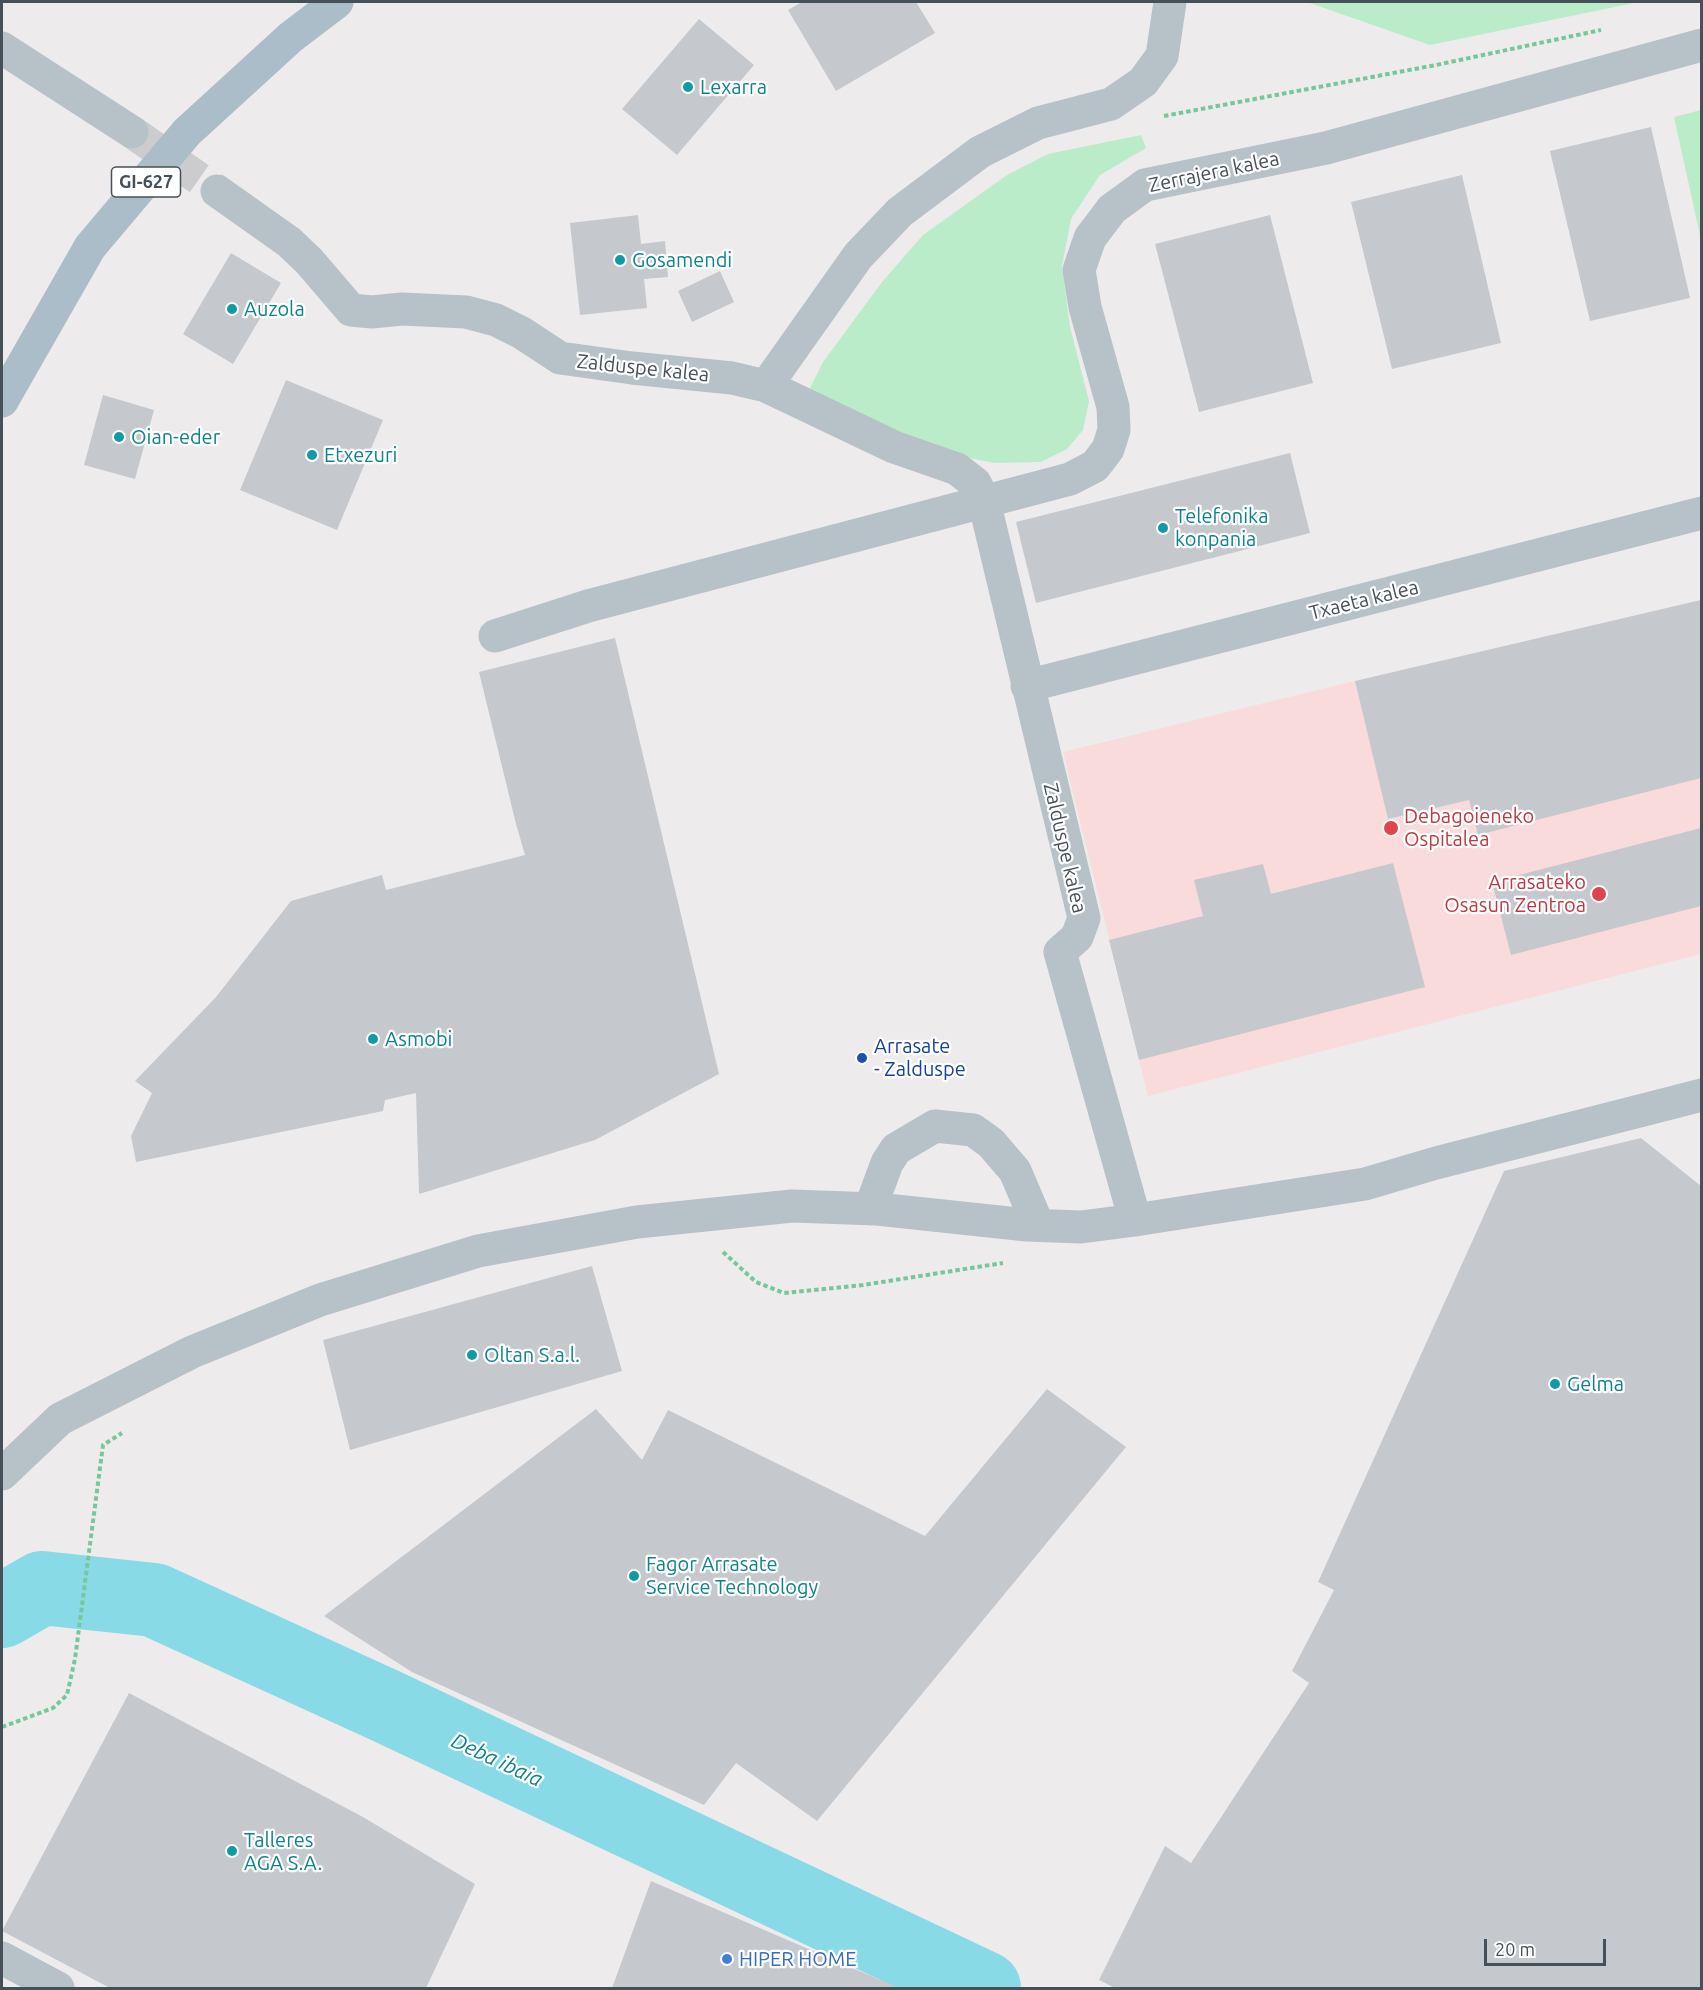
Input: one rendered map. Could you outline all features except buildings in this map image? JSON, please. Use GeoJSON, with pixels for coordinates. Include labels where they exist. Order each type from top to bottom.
{"type":"FeatureCollection","features":[{"type":"Feature","properties":{"kind":"main road","name":"GI-627"},"geometry":{"type":"LineString","coordinates":[[2,401],[90,247],[188,132],[291,37],[337,2]]}},
{"type":"Feature","properties":{"kind":"street"},"geometry":{"type":"LineString","coordinates":[[766,386],[858,256],[900,212],[980,152],[1038,123],[1111,104],[1143,82],[1161,56],[1170,2]]}},
{"type":"Feature","properties":{"kind":"street","name":"Zerrajera kalea"},"geometry":{"type":"LineString","coordinates":[[984,501],[1070,479],[1095,466],[1108,449],[1114,430],[1113,407],[1085,307],[1079,270],[1090,237],[1112,209],[1145,185],[1326,148],[1701,45]]}},
{"type":"Feature","properties":{"kind":"street"},"geometry":{"type":"LineString","coordinates":[[2,48],[132,132]]}},
{"type":"Feature","properties":{"kind":"street","name":"Zalduspe kalea"},"geometry":{"type":"LineString","coordinates":[[217,191],[289,242],[309,261],[351,310],[372,312],[402,309],[466,312],[496,320],[522,333],[560,358],[732,378],[766,386],[894,447],[957,469],[975,483],[984,501],[1084,918],[1077,937],[1060,952],[1135,1220]]}},
{"type":"Feature","properties":{"kind":"street"},"geometry":{"type":"LineString","coordinates":[[495,636],[588,606],[984,501]]}},
{"type":"Feature","properties":{"kind":"street","name":"Txaeta kalea"},"geometry":{"type":"LineString","coordinates":[[1027,686],[1701,513]]}},
{"type":"Feature","properties":{"kind":"street"},"geometry":{"type":"LineString","coordinates":[[2,1474],[60,1419],[192,1352],[320,1300],[478,1251],[637,1222],[792,1206],[870,1209],[1081,1227],[1365,1184],[1436,1163],[1701,1095]]}},
{"type":"Feature","properties":{"kind":"street"},"geometry":{"type":"LineString","coordinates":[[870,1209],[887,1163],[896,1149],[935,1126],[973,1130],[991,1143],[1015,1171],[1038,1225]]}},
{"type":"Feature","properties":{"kind":"street"},"geometry":{"type":"LineString","coordinates":[[2,1958],[58,1989]]}},
{"type":"Feature","properties":{"kind":"path"},"geometry":{"type":"LineString","coordinates":[[721,1250],[756,1282],[784,1293],[863,1285],[1008,1262]]}},
{"type":"Feature","properties":{"kind":"path"},"geometry":{"type":"LineString","coordinates":[[2,1727],[53,1708],[67,1695],[75,1659],[103,1445],[123,1432]]}},
{"type":"Feature","properties":{"kind":"shaded area","name":"Debagoieneko Ospitalea"},"geometry":{"type":"Polygon","coordinates":[[[1701,600],[1701,954],[1148,1096],[1063,752],[1701,600]]]}},
{"type":"Feature","properties":{"kind":"green space"},"geometry":{"type":"Polygon","coordinates":[[[1307,2],[1639,2],[1430,45],[1307,2]]]}},
{"type":"Feature","properties":{"kind":"green space"},"geometry":{"type":"Polygon","coordinates":[[[1702,110],[1701,240],[1674,117],[1702,110]]]}},
{"type":"Feature","properties":{"kind":"green space"},"geometry":{"type":"Polygon","coordinates":[[[1141,135],[1146,148],[1100,175],[1071,219],[1062,266],[1070,327],[1089,401],[1083,430],[1067,449],[1041,462],[994,463],[950,454],[892,431],[809,390],[823,362],[882,282],[923,235],[1007,175],[1048,154],[1141,135]]]}},
{"type":"Feature","properties":{"kind":"waterway","name":"Deba ibaia"},"geometry":{"type":"LineString","coordinates":[[2,1611],[42,1588],[154,1600],[386,1706],[984,1988]]}},
{"type":"Feature","properties":{"kind":"tunnel"},"geometry":{"type":"LineString","coordinates":[[132,132],[217,191]]}},
{"type":"Feature","properties":{"kind":"place","name":"Lexarra"},"geometry":{"type":"Point","coordinates":[688,87]}},
{"type":"Feature","properties":{"kind":"place","name":"Gosamendi"},"geometry":{"type":"Point","coordinates":[620,260]}},
{"type":"Feature","properties":{"kind":"place","name":"Auzola"},"geometry":{"type":"Point","coordinates":[232,309]}},
{"type":"Feature","properties":{"kind":"place","name":"Oian-eder"},"geometry":{"type":"Point","coordinates":[119,437]}},
{"type":"Feature","properties":{"kind":"place","name":"Etxezuri"},"geometry":{"type":"Point","coordinates":[312,455]}},
{"type":"Feature","properties":{"kind":"place","name":"Telefonika konpania"},"geometry":{"type":"Point","coordinates":[1163,528]}},
{"type":"Feature","properties":{"kind":"place","name":"Debagoieneko Ospitalea"},"geometry":{"type":"Point","coordinates":[1391,828]}},
{"type":"Feature","properties":{"kind":"place","name":"Arrasateko Osasun Zentroa"},"geometry":{"type":"Point","coordinates":[1599,894]}},
{"type":"Feature","properties":{"kind":"place","name":"Asmobi"},"geometry":{"type":"Point","coordinates":[373,1039]}},
{"type":"Feature","properties":{"kind":"place","name":"Arrasate - Zalduspe"},"geometry":{"type":"Point","coordinates":[862,1058]}},
{"type":"Feature","properties":{"kind":"place","name":"Oltan S.a.l."},"geometry":{"type":"Point","coordinates":[472,1355]}},
{"type":"Feature","properties":{"kind":"place","name":"Gelma"},"geometry":{"type":"Point","coordinates":[1555,1384]}},
{"type":"Feature","properties":{"kind":"place","name":"Fagor Arrasate Service Technology"},"geometry":{"type":"Point","coordinates":[634,1576]}},
{"type":"Feature","properties":{"kind":"place","name":"Talleres AGA S.A."},"geometry":{"type":"Point","coordinates":[232,1851]}},
{"type":"Feature","properties":{"kind":"place","name":"HIPER HOME"},"geometry":{"type":"Point","coordinates":[727,1959]}}]}
